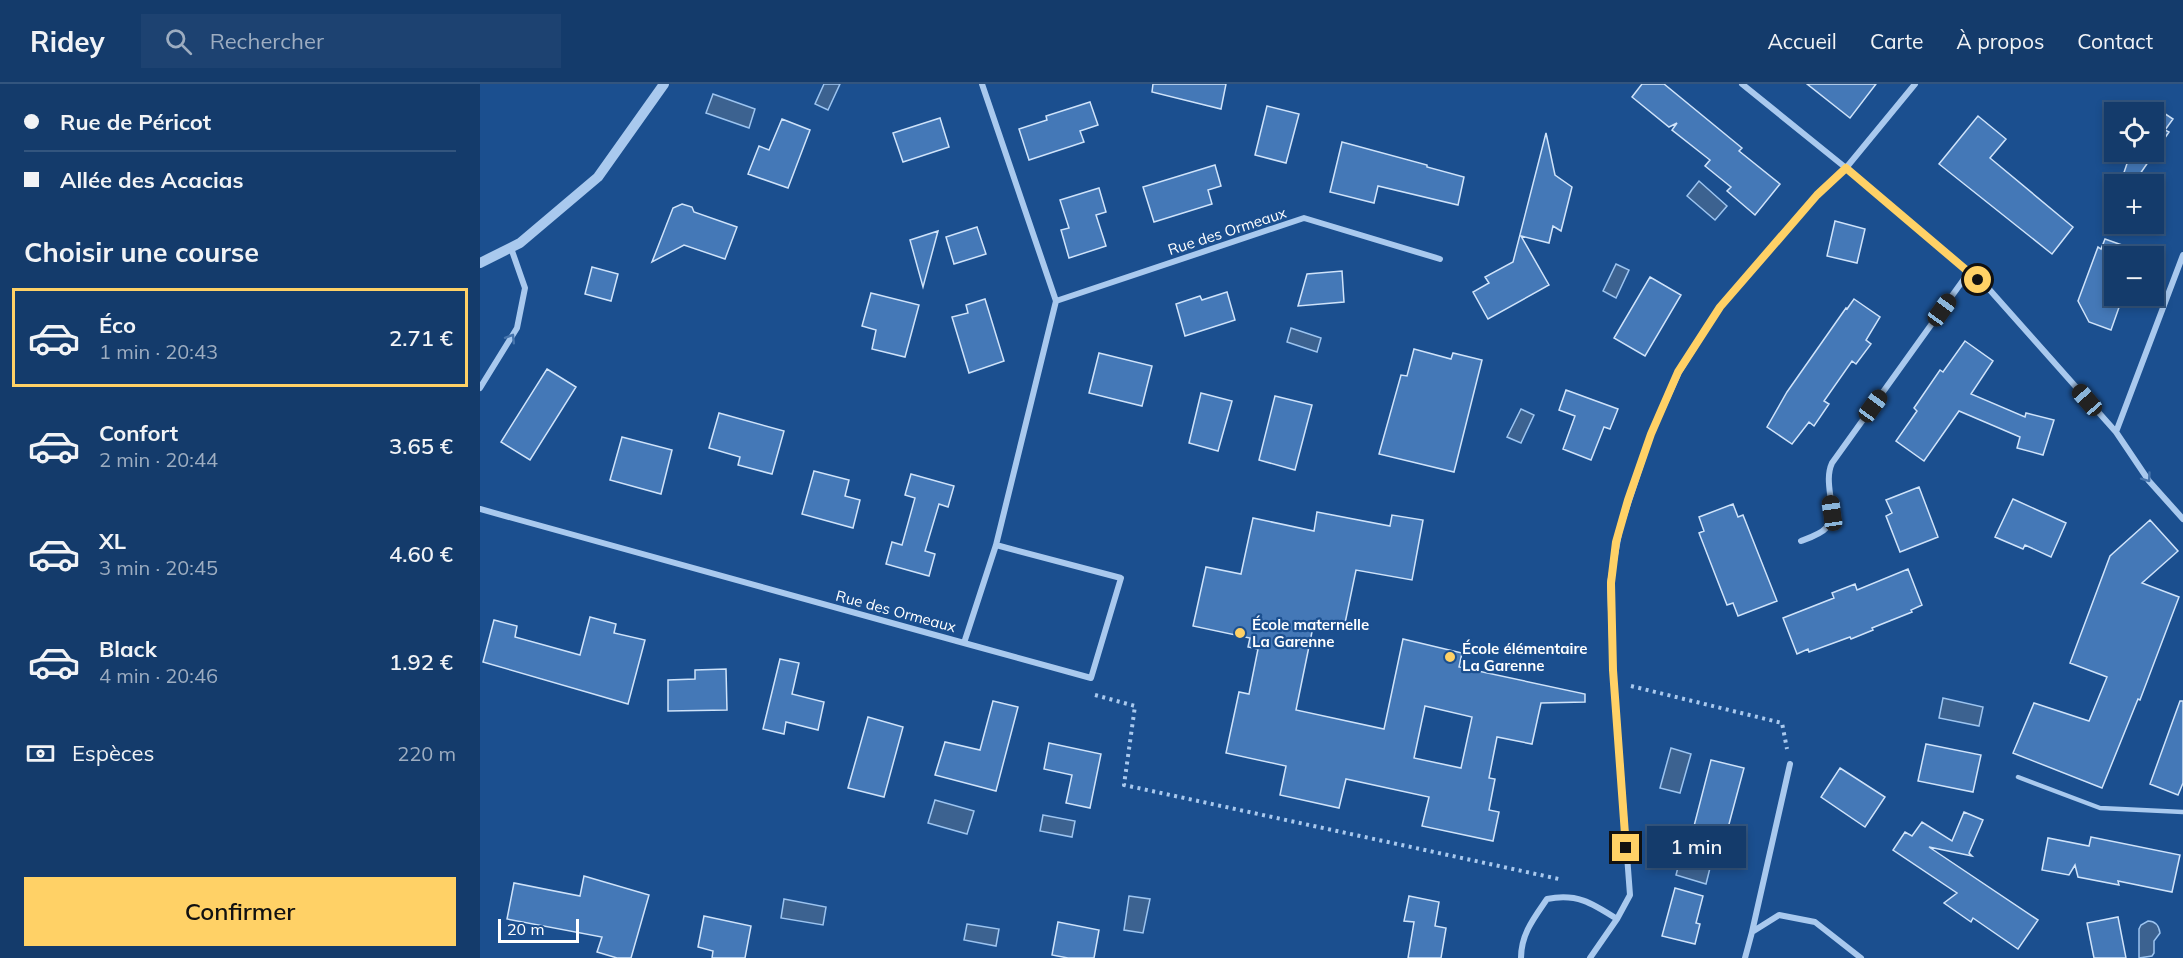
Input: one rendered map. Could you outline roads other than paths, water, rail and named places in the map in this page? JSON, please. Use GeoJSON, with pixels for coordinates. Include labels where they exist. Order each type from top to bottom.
{"type":"FeatureCollection","features":[{"type":"Feature","properties":{"kind":"street"},"geometry":{"type":"LineString","coordinates":[[480,262],[511,248],[598,177],[664,84]]}},
{"type":"Feature","properties":{"kind":"street"},"geometry":{"type":"LineString","coordinates":[[982,84],[1056,301]]}},
{"type":"Feature","properties":{"kind":"street"},"geometry":{"type":"LineString","coordinates":[[1742,84],[1988,288],[2116,432],[2149,482],[2183,519]]}},
{"type":"Feature","properties":{"kind":"street"},"geometry":{"type":"LineString","coordinates":[[1590,958],[1617,919],[1630,895],[1614,682],[1611,593],[1614,555],[1628,500],[1663,404],[1678,372],[1720,307],[1817,195],[1846,168],[1915,84]]}},
{"type":"Feature","properties":{"kind":"street","name":"Rue des Ormeaux"},"geometry":{"type":"LineString","coordinates":[[480,509],[964,643],[996,544],[1056,301],[1304,218],[1440,259]]}},
{"type":"Feature","properties":{"kind":"street"},"geometry":{"type":"LineString","coordinates":[[480,388],[517,328],[525,288],[511,248]]}},
{"type":"Feature","properties":{"kind":"street"},"geometry":{"type":"LineString","coordinates":[[2116,432],[2183,255]]}},
{"type":"Feature","properties":{"kind":"street"},"geometry":{"type":"LineString","coordinates":[[1801,542],[1826,530],[1830,522],[1832,513],[1828,471],[1832,464],[1969,272]]}},
{"type":"Feature","properties":{"kind":"street"},"geometry":{"type":"LineString","coordinates":[[964,643],[1091,678],[1121,578],[996,544]]}},
{"type":"Feature","properties":{"kind":"street"},"geometry":{"type":"LineString","coordinates":[[1745,958],[1790,764]]}},
{"type":"Feature","properties":{"kind":"street"},"geometry":{"type":"LineString","coordinates":[[1521,958],[1521,947],[1527,928],[1547,899],[1562,896],[1589,901],[1617,919]]}},
{"type":"Feature","properties":{"kind":"street"},"geometry":{"type":"LineString","coordinates":[[1752,932],[1779,915],[1815,922],[1861,958]]}},
{"type":"Feature","properties":{"kind":"lane"},"geometry":{"type":"LineString","coordinates":[[2018,777],[2100,808],[2183,812]]}},
{"type":"Feature","properties":{"kind":"water"},"geometry":{"type":"Polygon","coordinates":[[[824,84],[840,84],[828,110],[815,104],[824,84]]]}},
{"type":"Feature","properties":{"kind":"water"},"geometry":{"type":"Polygon","coordinates":[[[713,94],[755,109],[749,128],[706,113],[713,94]]]}},
{"type":"Feature","properties":{"kind":"water"},"geometry":{"type":"Polygon","coordinates":[[[1699,181],[1727,206],[1715,220],[1687,196],[1699,181]]]}},
{"type":"Feature","properties":{"kind":"water"},"geometry":{"type":"Polygon","coordinates":[[[1616,264],[1629,270],[1616,298],[1603,291],[1616,264]]]}},
{"type":"Feature","properties":{"kind":"water"},"geometry":{"type":"Polygon","coordinates":[[[1291,328],[1321,338],[1317,352],[1287,342],[1291,328]]]}},
{"type":"Feature","properties":{"kind":"water"},"geometry":{"type":"Polygon","coordinates":[[[1521,409],[1534,415],[1521,443],[1507,437],[1521,409]]]}},
{"type":"Feature","properties":{"kind":"water"},"geometry":{"type":"Polygon","coordinates":[[[1943,698],[1983,707],[1979,726],[1939,718],[1943,698]]]}},
{"type":"Feature","properties":{"kind":"water"},"geometry":{"type":"Polygon","coordinates":[[[1671,748],[1691,754],[1680,793],[1660,788],[1671,748]]]}},
{"type":"Feature","properties":{"kind":"water"},"geometry":{"type":"Polygon","coordinates":[[[935,800],[974,811],[967,834],[928,823],[935,800]]]}},
{"type":"Feature","properties":{"kind":"water"},"geometry":{"type":"Polygon","coordinates":[[[1043,815],[1075,821],[1072,837],[1040,831],[1043,815]]]}},
{"type":"Feature","properties":{"kind":"water"},"geometry":{"type":"Polygon","coordinates":[[[1680,860],[1710,868],[1706,884],[1676,875],[1680,860]]]}},
{"type":"Feature","properties":{"kind":"water"},"geometry":{"type":"Polygon","coordinates":[[[1129,896],[1150,899],[1143,933],[1124,930],[1129,896]]]}},
{"type":"Feature","properties":{"kind":"water"},"geometry":{"type":"Polygon","coordinates":[[[784,899],[826,907],[823,925],[781,918],[784,899]]]}},
{"type":"Feature","properties":{"kind":"water"},"geometry":{"type":"Polygon","coordinates":[[[2148,921],[2156,924],[2160,933],[2154,941],[2152,956],[2139,958],[2139,929],[2148,921]]]}},
{"type":"Feature","properties":{"kind":"water"},"geometry":{"type":"Polygon","coordinates":[[[967,924],[999,929],[996,946],[964,940],[967,924]]]}},
{"type":"Feature","properties":{"kind":"place","name":"École maternelle La Garenne"},"geometry":{"type":"Point","coordinates":[1240,633]}},
{"type":"Feature","properties":{"kind":"place","name":"École élémentaire La Garenne"},"geometry":{"type":"Point","coordinates":[1450,657]}}]}
